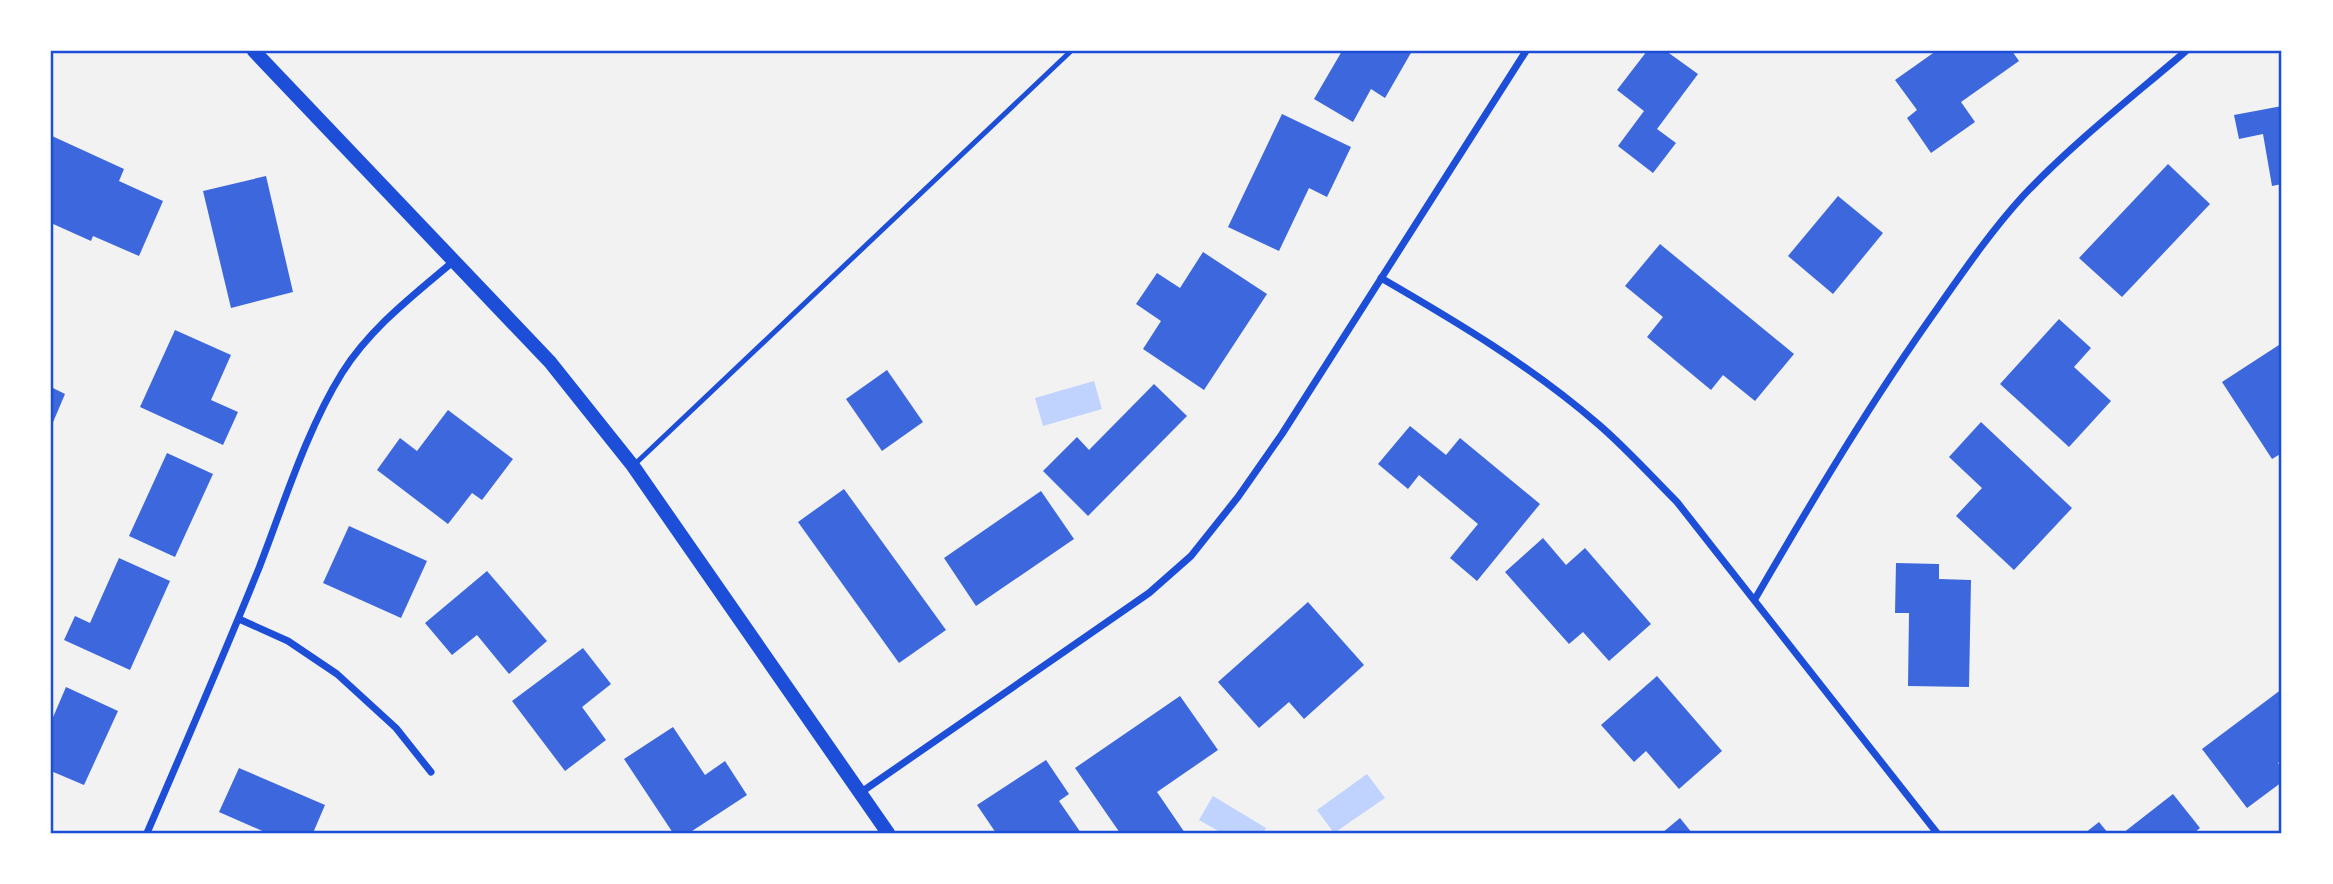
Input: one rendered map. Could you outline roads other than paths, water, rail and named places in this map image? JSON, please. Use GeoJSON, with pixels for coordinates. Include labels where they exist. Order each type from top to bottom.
{"type":"FeatureCollection","features":[{"type":"Feature","properties":{"kind":"main road"},"geometry":{"type":"LineString","coordinates":[[254,51],[550,362],[633,466],[888,833]]}},
{"type":"Feature","properties":{"kind":"street"},"geometry":{"type":"LineString","coordinates":[[860,793],[1149,593],[1191,556],[1238,497],[1282,434],[1526,51]]}},
{"type":"Feature","properties":{"kind":"street"},"geometry":{"type":"LineString","coordinates":[[1755,599],[1815,496],[1901,360],[2021,198],[2061,158],[2186,51]]}},
{"type":"Feature","properties":{"kind":"street"},"geometry":{"type":"LineString","coordinates":[[147,833],[239,619],[321,411],[343,372],[366,340],[389,316],[455,260]]}},
{"type":"Feature","properties":{"kind":"street"},"geometry":{"type":"LineString","coordinates":[[1381,278],[1474,332],[1551,385],[1600,425],[1678,502],[1937,833]]}},
{"type":"Feature","properties":{"kind":"street"},"geometry":{"type":"LineString","coordinates":[[239,619],[288,641],[337,674],[396,728],[431,772]]}},
{"type":"Feature","properties":{"kind":"lane"},"geometry":{"type":"LineString","coordinates":[[633,466],[1071,51]]}},
{"type":"Feature","properties":{"kind":"water"},"geometry":{"type":"Polygon","coordinates":[[[1094,381],[1102,409],[1043,426],[1035,398],[1094,381]]]}},
{"type":"Feature","properties":{"kind":"water"},"geometry":{"type":"Polygon","coordinates":[[[1367,774],[1385,798],[1334,833],[1317,810],[1367,774]]]}},
{"type":"Feature","properties":{"kind":"water"},"geometry":{"type":"Polygon","coordinates":[[[1213,796],[1266,828],[1263,833],[1222,833],[1199,820],[1213,796]]]}}]}
